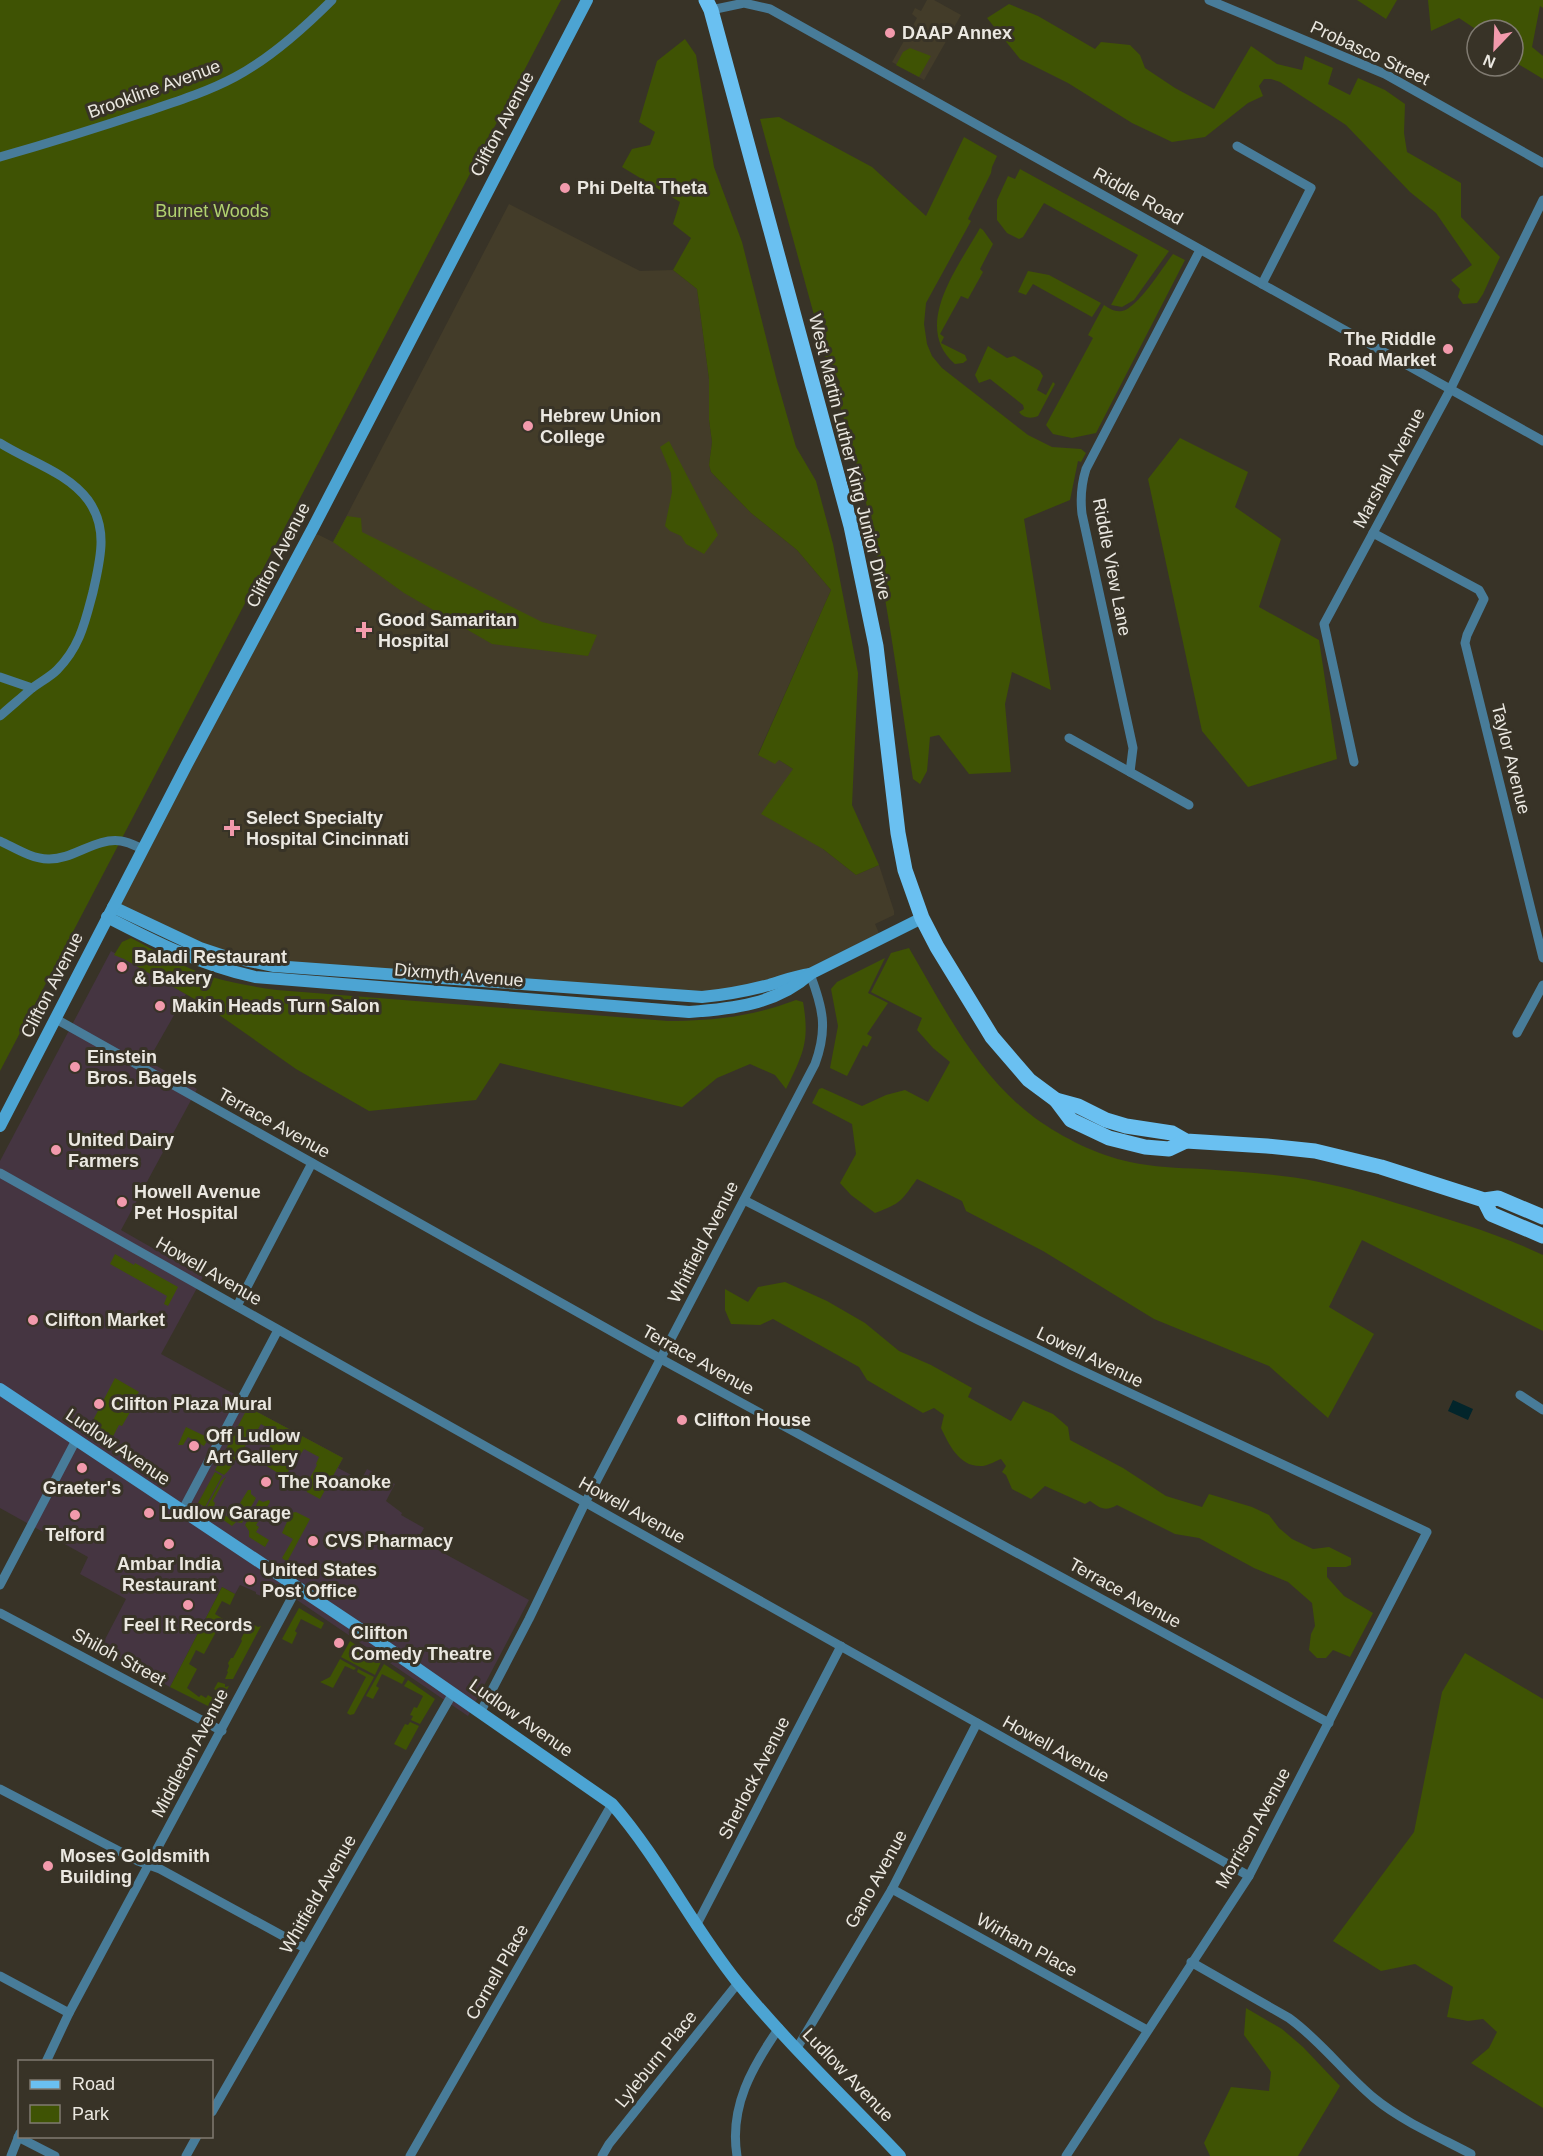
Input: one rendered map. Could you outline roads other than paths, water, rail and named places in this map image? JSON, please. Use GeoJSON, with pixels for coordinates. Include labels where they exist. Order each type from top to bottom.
{"type":"FeatureCollection","features":[{"type":"Feature","properties":{"kind":"main road","name":"Clifton Avenue"},"geometry":{"type":"LineString","coordinates":[[0,1126],[587,0]]}},
{"type":"Feature","properties":{"kind":"main road","name":"West Martin Luther King Junior Drive"},"geometry":{"type":"LineString","coordinates":[[709,5],[851,526],[876,646],[898,833],[905,870],[922,918],[936,947],[992,1037],[1029,1080],[1056,1100],[1071,1120],[1109,1138],[1145,1147],[1169,1149],[1186,1141],[1315,1151],[1381,1167],[1484,1200],[1498,1197],[1543,1217]]}},
{"type":"Feature","properties":{"kind":"main road","name":"Dixmyth Avenue"},"geometry":{"type":"LineString","coordinates":[[110,912],[185,956],[208,965],[255,976],[689,1012],[748,1005],[796,987],[810,974],[922,918]]}},
{"type":"Feature","properties":{"kind":"main road","name":"West Martin Luther King Junior Drive"},"geometry":{"type":"LineString","coordinates":[[1484,1200],[1491,1214],[1543,1236]]}},
{"type":"Feature","properties":{"kind":"main road","name":"Ludlow Avenue"},"geometry":{"type":"LineString","coordinates":[[0,1389],[481,1711],[612,1804],[637,1833],[696,1926],[738,1983],[900,2156]]}},
{"type":"Feature","properties":{"kind":"street","name":"Brookline Avenue"},"geometry":{"type":"LineString","coordinates":[[0,157],[81,134],[178,101],[236,77],[300,30],[332,0]]}},
{"type":"Feature","properties":{"kind":"street","name":"Probasco Street"},"geometry":{"type":"LineString","coordinates":[[1209,0],[1385,74],[1543,163]]}},
{"type":"Feature","properties":{"kind":"street"},"geometry":{"type":"LineString","coordinates":[[1232,10],[1237,0]]}},
{"type":"Feature","properties":{"kind":"street","name":"Riddle Road"},"geometry":{"type":"LineString","coordinates":[[709,5],[744,3],[770,9],[1543,441]]}},
{"type":"Feature","properties":{"kind":"street"},"geometry":{"type":"LineString","coordinates":[[1236,146],[1311,189],[1262,284]]}},
{"type":"Feature","properties":{"kind":"street","name":"Marshall Avenue"},"geometry":{"type":"LineString","coordinates":[[1354,762],[1324,624],[1450,390],[1543,200]]}},
{"type":"Feature","properties":{"kind":"street","name":"Riddle View Lane"},"geometry":{"type":"LineString","coordinates":[[1130,772],[1133,748],[1082,514],[1081,483],[1086,469],[1200,250]]}},
{"type":"Feature","properties":{"kind":"street"},"geometry":{"type":"LineString","coordinates":[[0,443],[62,477],[87,499],[97,515],[102,555],[85,627],[71,653],[56,671],[0,716]]}},
{"type":"Feature","properties":{"kind":"street","name":"Taylor Avenue"},"geometry":{"type":"LineString","coordinates":[[1373,533],[1479,590],[1484,599],[1465,643],[1543,958]]}},
{"type":"Feature","properties":{"kind":"street"},"geometry":{"type":"LineString","coordinates":[[0,677],[32,688]]}},
{"type":"Feature","properties":{"kind":"street"},"geometry":{"type":"LineString","coordinates":[[1069,738],[1189,805]]}},
{"type":"Feature","properties":{"kind":"street"},"geometry":{"type":"LineString","coordinates":[[0,841],[46,859],[57,859],[93,846],[120,840],[143,849]]}},
{"type":"Feature","properties":{"kind":"street","name":"Whitfield Avenue"},"geometry":{"type":"LineString","coordinates":[[481,1711],[530,1619],[585,1503],[815,1064],[823,1036],[822,1014],[810,974]]}},
{"type":"Feature","properties":{"kind":"street"},"geometry":{"type":"LineString","coordinates":[[1517,1033],[1543,984]]}},
{"type":"Feature","properties":{"kind":"street","name":"Terrace Avenue"},"geometry":{"type":"LineString","coordinates":[[56,1019],[661,1359],[1329,1724]]}},
{"type":"Feature","properties":{"kind":"street"},"geometry":{"type":"LineString","coordinates":[[237,1306],[312,1163]]}},
{"type":"Feature","properties":{"kind":"street","name":"Howell Avenue"},"geometry":{"type":"LineString","coordinates":[[0,1173],[1249,1876]]}},
{"type":"Feature","properties":{"kind":"street","name":"Lowell Avenue"},"geometry":{"type":"LineString","coordinates":[[744,1200],[1060,1361],[1426,1532]]}},
{"type":"Feature","properties":{"kind":"street"},"geometry":{"type":"LineString","coordinates":[[182,1511],[279,1330]]}},
{"type":"Feature","properties":{"kind":"street"},"geometry":{"type":"LineString","coordinates":[[1520,1395],[1543,1410]]}},
{"type":"Feature","properties":{"kind":"street"},"geometry":{"type":"LineString","coordinates":[[0,1586],[76,1440]]}},
{"type":"Feature","properties":{"kind":"street","name":"Morrison Avenue"},"geometry":{"type":"LineString","coordinates":[[1066,2156],[1249,1876],[1426,1532]]}},
{"type":"Feature","properties":{"kind":"street","name":"Middleton Avenue"},"geometry":{"type":"LineString","coordinates":[[46,2060],[69,2013],[297,1588]]}},
{"type":"Feature","properties":{"kind":"street","name":"Shiloh Street"},"geometry":{"type":"LineString","coordinates":[[0,1613],[222,1731]]}},
{"type":"Feature","properties":{"kind":"street","name":"Sherlock Avenue"},"geometry":{"type":"LineString","coordinates":[[696,1926],[841,1646]]}},
{"type":"Feature","properties":{"kind":"street","name":"Whitfield Avenue"},"geometry":{"type":"LineString","coordinates":[[213,2110],[453,1693]]}},
{"type":"Feature","properties":{"kind":"street","name":"Gano Avenue"},"geometry":{"type":"LineString","coordinates":[[797,2048],[892,1889],[977,1723]]}},
{"type":"Feature","properties":{"kind":"street"},"geometry":{"type":"LineString","coordinates":[[0,1789],[138,1861],[149,1864],[305,1948]]}},
{"type":"Feature","properties":{"kind":"street","name":"Cornell Place"},"geometry":{"type":"LineString","coordinates":[[410,2156],[612,1804]]}},
{"type":"Feature","properties":{"kind":"street","name":"Wirham Place"},"geometry":{"type":"LineString","coordinates":[[892,1889],[1147,2030]]}},
{"type":"Feature","properties":{"kind":"street"},"geometry":{"type":"LineString","coordinates":[[1191,1962],[1303,2028],[1387,2108],[1471,2154]]}},
{"type":"Feature","properties":{"kind":"street"},"geometry":{"type":"LineString","coordinates":[[0,1976],[69,2013]]}},
{"type":"Feature","properties":{"kind":"street","name":"Lyleburn Place"},"geometry":{"type":"LineString","coordinates":[[602,2156],[609,2144],[738,1983]]}},
{"type":"Feature","properties":{"kind":"street"},"geometry":{"type":"LineString","coordinates":[[737,2156],[735,2131],[740,2098],[760,2055],[779,2028]]}},
{"type":"Feature","properties":{"kind":"street"},"geometry":{"type":"LineString","coordinates":[[11,2156],[18,2138]]}},
{"type":"Feature","properties":{"kind":"street"},"geometry":{"type":"LineString","coordinates":[[24,2138],[55,2156]]}},
{"type":"Feature","properties":{"kind":"street"},"geometry":{"type":"LineString","coordinates":[[186,2156],[196,2138]]}},
{"type":"Feature","properties":{"kind":"water"},"geometry":{"type":"Polygon","coordinates":[[[1453,1400],[1473,1409],[1468,1420],[1448,1411],[1453,1400]]]}},
{"type":"Feature","properties":{"kind":"place","name":"DAAP Annex"},"geometry":{"type":"Point","coordinates":[890,33]}},
{"type":"Feature","properties":{"kind":"place","name":"Phi Delta Theta"},"geometry":{"type":"Point","coordinates":[565,188]}},
{"type":"Feature","properties":{"kind":"place","name":"The Riddle Road Market"},"geometry":{"type":"Point","coordinates":[1448,349]}},
{"type":"Feature","properties":{"kind":"place","name":"Hebrew Union College"},"geometry":{"type":"Point","coordinates":[528,426]}},
{"type":"Feature","properties":{"kind":"place","name":"Good Samaritan Hospital"},"geometry":{"type":"Point","coordinates":[364,630]}},
{"type":"Feature","properties":{"kind":"place","name":"Select Specialty Hospital Cincinnati"},"geometry":{"type":"Point","coordinates":[232,828]}},
{"type":"Feature","properties":{"kind":"place","name":"Baladi Restaurant & Bakery"},"geometry":{"type":"Point","coordinates":[122,967]}},
{"type":"Feature","properties":{"kind":"place","name":"Makin Heads Turn Salon"},"geometry":{"type":"Point","coordinates":[160,1006]}},
{"type":"Feature","properties":{"kind":"place","name":"Einstein Bros. Bagels"},"geometry":{"type":"Point","coordinates":[75,1067]}},
{"type":"Feature","properties":{"kind":"place","name":"United Dairy Farmers"},"geometry":{"type":"Point","coordinates":[56,1150]}},
{"type":"Feature","properties":{"kind":"place","name":"Howell Avenue Pet Hospital"},"geometry":{"type":"Point","coordinates":[122,1202]}},
{"type":"Feature","properties":{"kind":"place","name":"Clifton Market"},"geometry":{"type":"Point","coordinates":[33,1320]}},
{"type":"Feature","properties":{"kind":"place","name":"Clifton Plaza Mural"},"geometry":{"type":"Point","coordinates":[99,1404]}},
{"type":"Feature","properties":{"kind":"place","name":"Clifton House"},"geometry":{"type":"Point","coordinates":[682,1420]}},
{"type":"Feature","properties":{"kind":"place","name":"Off Ludlow Art Gallery"},"geometry":{"type":"Point","coordinates":[194,1446]}},
{"type":"Feature","properties":{"kind":"place","name":"Graeter's"},"geometry":{"type":"Point","coordinates":[82,1468]}},
{"type":"Feature","properties":{"kind":"place","name":"The Roanoke"},"geometry":{"type":"Point","coordinates":[266,1482]}},
{"type":"Feature","properties":{"kind":"place","name":"Ludlow Garage"},"geometry":{"type":"Point","coordinates":[149,1513]}},
{"type":"Feature","properties":{"kind":"place","name":"Telford"},"geometry":{"type":"Point","coordinates":[75,1515]}},
{"type":"Feature","properties":{"kind":"place","name":"CVS Pharmacy"},"geometry":{"type":"Point","coordinates":[313,1541]}},
{"type":"Feature","properties":{"kind":"place","name":"Ambar India Restaurant"},"geometry":{"type":"Point","coordinates":[169,1544]}},
{"type":"Feature","properties":{"kind":"place","name":"United States Post Office"},"geometry":{"type":"Point","coordinates":[250,1580]}},
{"type":"Feature","properties":{"kind":"place","name":"Feel It Records"},"geometry":{"type":"Point","coordinates":[188,1605]}},
{"type":"Feature","properties":{"kind":"place","name":"Clifton Comedy Theatre"},"geometry":{"type":"Point","coordinates":[339,1643]}},
{"type":"Feature","properties":{"kind":"place","name":"Moses Goldsmith Building"},"geometry":{"type":"Point","coordinates":[48,1866]}},
{"type":"Feature","properties":{"kind":"park label","name":"Burnet Woods"},"geometry":{"type":"Point","coordinates":[212,211]}}]}
